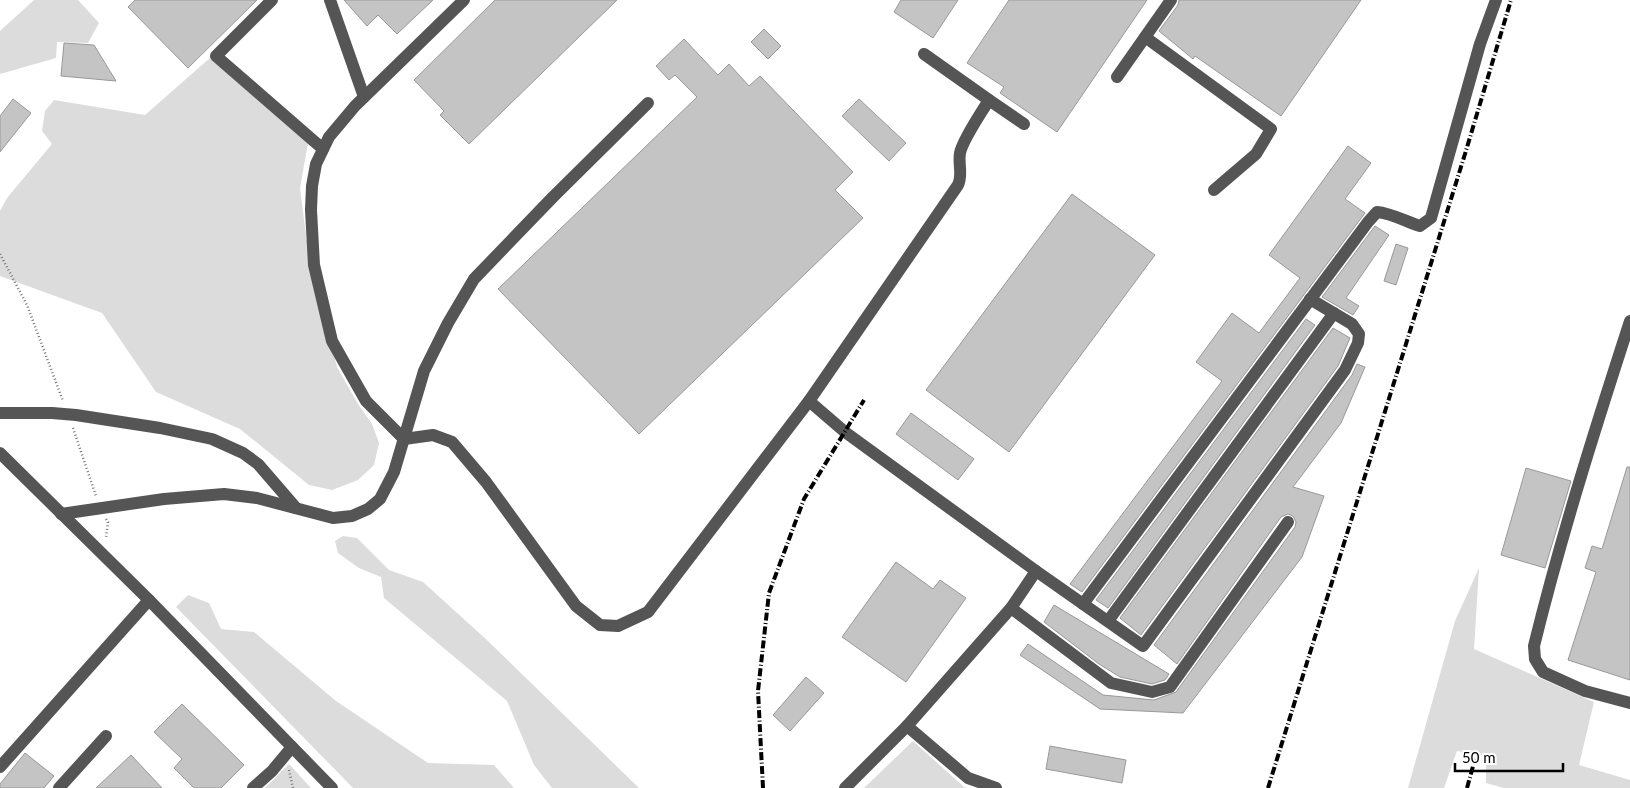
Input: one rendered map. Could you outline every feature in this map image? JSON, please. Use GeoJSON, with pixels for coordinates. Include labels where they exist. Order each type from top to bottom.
{"type":"FeatureCollection","features":[{"type":"Feature","properties":{"kind":"street"},"geometry":{"type":"LineString","coordinates":[[272,0],[216,56],[323,149]]}},
{"type":"Feature","properties":{"kind":"street"},"geometry":{"type":"LineString","coordinates":[[330,0],[364,97]]}},
{"type":"Feature","properties":{"kind":"street"},"geometry":{"type":"LineString","coordinates":[[404,439],[366,401],[332,341],[314,264],[311,210],[312,186],[316,164],[329,137],[364,97],[464,0]]}},
{"type":"Feature","properties":{"kind":"street"},"geometry":{"type":"LineString","coordinates":[[1116,77],[1170,0]]}},
{"type":"Feature","properties":{"kind":"street"},"geometry":{"type":"LineString","coordinates":[[1083,604],[1377,212],[1386,213],[1420,226],[1431,218],[1480,44],[1496,0]]}},
{"type":"Feature","properties":{"kind":"street"},"geometry":{"type":"LineString","coordinates":[[1145,37],[1271,129],[1256,154],[1214,190]]}},
{"type":"Feature","properties":{"kind":"street"},"geometry":{"type":"LineString","coordinates":[[924,54],[1024,124]]}},
{"type":"Feature","properties":{"kind":"street"},"geometry":{"type":"LineString","coordinates":[[404,439],[433,435],[452,442],[486,482],[576,606],[600,625],[618,626],[648,612],[809,401],[958,185],[960,180],[960,152],[989,100]]}},
{"type":"Feature","properties":{"kind":"street"},"geometry":{"type":"LineString","coordinates":[[61,514],[164,499],[224,494],[257,498],[333,518],[352,516],[368,509],[380,499],[394,472],[424,371],[448,323],[474,279],[552,197],[648,103]]}},
{"type":"Feature","properties":{"kind":"street"},"geometry":{"type":"LineString","coordinates":[[809,401],[845,432],[1143,646],[1345,370],[1358,343],[1359,334],[1352,324],[1310,299]]}},
{"type":"Feature","properties":{"kind":"street"},"geometry":{"type":"LineString","coordinates":[[1108,621],[1334,313]]}},
{"type":"Feature","properties":{"kind":"street"},"geometry":{"type":"LineString","coordinates":[[1630,321],[1584,462],[1552,572],[1534,646],[1534,659],[1543,672],[1585,690],[1630,702]]}},
{"type":"Feature","properties":{"kind":"street"},"geometry":{"type":"LineString","coordinates":[[0,412],[52,412],[76,415],[160,428],[212,439],[251,458],[296,508]]}},
{"type":"Feature","properties":{"kind":"street"},"geometry":{"type":"LineString","coordinates":[[0,453],[149,600],[332,788]]}},
{"type":"Feature","properties":{"kind":"street"},"geometry":{"type":"LineString","coordinates":[[1012,608],[1111,683],[1152,692],[1170,687],[1288,522]]}},
{"type":"Feature","properties":{"kind":"street"},"geometry":{"type":"LineString","coordinates":[[845,788],[907,726],[1012,608],[1036,571]]}},
{"type":"Feature","properties":{"kind":"street"},"geometry":{"type":"LineString","coordinates":[[0,767],[149,600]]}},
{"type":"Feature","properties":{"kind":"street"},"geometry":{"type":"LineString","coordinates":[[907,726],[968,778],[996,788]]}},
{"type":"Feature","properties":{"kind":"street"},"geometry":{"type":"LineString","coordinates":[[59,788],[106,736]]}},
{"type":"Feature","properties":{"kind":"street"},"geometry":{"type":"LineString","coordinates":[[253,788],[272,771],[292,747]]}},
{"type":"Feature","properties":{"kind":"shaded area"},"geometry":{"type":"Polygon","coordinates":[[[34,0],[78,0],[99,23],[88,43],[57,42],[56,58],[0,74],[0,31],[34,0]]]}},
{"type":"Feature","properties":{"kind":"shaded area"},"geometry":{"type":"Polygon","coordinates":[[[210,58],[308,143],[300,188],[309,258],[337,367],[372,424],[379,443],[374,465],[358,480],[332,490],[309,485],[240,429],[156,392],[102,313],[0,276],[0,211],[7,198],[52,144],[42,131],[45,111],[54,100],[145,115],[210,58]]]}},
{"type":"Feature","properties":{"kind":"shaded area"},"geometry":{"type":"Polygon","coordinates":[[[343,536],[357,538],[389,570],[423,582],[488,641],[639,788],[552,788],[534,765],[507,701],[384,598],[381,577],[359,568],[338,553],[335,541],[343,536]]]}},
{"type":"Feature","properties":{"kind":"shaded area"},"geometry":{"type":"Polygon","coordinates":[[[1479,568],[1474,649],[1594,702],[1579,765],[1630,780],[1630,788],[1504,788],[1486,783],[1486,756],[1457,751],[1444,788],[1408,788],[1455,621],[1479,568]]]}},
{"type":"Feature","properties":{"kind":"shaded area"},"geometry":{"type":"Polygon","coordinates":[[[188,595],[209,603],[221,629],[254,632],[336,701],[428,763],[494,765],[514,788],[353,788],[176,607],[188,595]]]}},
{"type":"Feature","properties":{"kind":"shaded area"},"geometry":{"type":"Polygon","coordinates":[[[913,741],[964,787],[966,788],[864,788],[913,741]]]}},
{"type":"Feature","properties":{"kind":"shaded area"},"geometry":{"type":"Polygon","coordinates":[[[289,764],[311,788],[265,788],[289,764]]]}},
{"type":"Feature","properties":{"kind":"building"},"geometry":{"type":"Polygon","coordinates":[[[135,0],[257,0],[188,68],[128,7],[135,0]]]}},
{"type":"Feature","properties":{"kind":"building"},"geometry":{"type":"Polygon","coordinates":[[[344,0],[433,0],[397,34],[378,15],[367,26],[344,0]]]}},
{"type":"Feature","properties":{"kind":"building"},"geometry":{"type":"Polygon","coordinates":[[[495,0],[617,0],[469,144],[440,115],[444,111],[414,80],[495,0]]]}},
{"type":"Feature","properties":{"kind":"building"},"geometry":{"type":"Polygon","coordinates":[[[901,0],[958,0],[933,38],[894,12],[901,0]]]}},
{"type":"Feature","properties":{"kind":"building"},"geometry":{"type":"Polygon","coordinates":[[[1009,0],[1147,0],[1057,132],[1000,93],[1004,87],[967,63],[1009,0]]]}},
{"type":"Feature","properties":{"kind":"building"},"geometry":{"type":"Polygon","coordinates":[[[1179,0],[1361,0],[1281,116],[1195,56],[1193,59],[1159,31],[1178,5],[1179,0]]]}},
{"type":"Feature","properties":{"kind":"building"},"geometry":{"type":"Polygon","coordinates":[[[764,29],[781,46],[768,59],[751,42],[764,29]]]}},
{"type":"Feature","properties":{"kind":"building"},"geometry":{"type":"Polygon","coordinates":[[[684,39],[718,75],[729,64],[749,86],[760,76],[853,172],[835,190],[863,218],[639,434],[498,289],[697,97],[675,75],[669,80],[656,66],[684,39]]]}},
{"type":"Feature","properties":{"kind":"building"},"geometry":{"type":"Polygon","coordinates":[[[64,43],[94,45],[116,81],[61,76],[64,43]]]}},
{"type":"Feature","properties":{"kind":"building"},"geometry":{"type":"Polygon","coordinates":[[[13,99],[31,113],[0,152],[0,116],[13,99]]]}},
{"type":"Feature","properties":{"kind":"building"},"geometry":{"type":"Polygon","coordinates":[[[859,99],[906,143],[889,161],[842,116],[859,99]]]}},
{"type":"Feature","properties":{"kind":"building"},"geometry":{"type":"Polygon","coordinates":[[[1348,146],[1371,163],[1345,199],[1365,213],[1082,592],[1070,584],[1222,381],[1196,362],[1232,313],[1259,333],[1300,278],[1269,255],[1348,146]]]}},
{"type":"Feature","properties":{"kind":"building"},"geometry":{"type":"Polygon","coordinates":[[[1072,194],[1155,255],[1009,452],[926,390],[1072,194]]]}},
{"type":"Feature","properties":{"kind":"building"},"geometry":{"type":"Polygon","coordinates":[[[1375,226],[1389,235],[1346,298],[1359,306],[1353,315],[1322,297],[1375,226]]]}},
{"type":"Feature","properties":{"kind":"building"},"geometry":{"type":"Polygon","coordinates":[[[1396,244],[1408,248],[1396,285],[1384,281],[1396,244]]]}},
{"type":"Feature","properties":{"kind":"building"},"geometry":{"type":"Polygon","coordinates":[[[1306,319],[1315,325],[1108,608],[1096,600],[1306,319]]]}},
{"type":"Feature","properties":{"kind":"building"},"geometry":{"type":"Polygon","coordinates":[[[1333,328],[1350,338],[1338,366],[1141,635],[1120,618],[1333,328]]]}},
{"type":"Feature","properties":{"kind":"building"},"geometry":{"type":"Polygon","coordinates":[[[1357,364],[1365,367],[1341,423],[1293,487],[1324,496],[1302,557],[1183,713],[1100,709],[1020,655],[1028,644],[1103,695],[1154,700],[1176,692],[1295,527],[1296,522],[1293,516],[1288,514],[1281,517],[1177,664],[1154,645],[1352,375],[1357,364]]]}},
{"type":"Feature","properties":{"kind":"building"},"geometry":{"type":"Polygon","coordinates":[[[911,413],[974,459],[958,480],[896,434],[911,413]]]}},
{"type":"Feature","properties":{"kind":"building"},"geometry":{"type":"Polygon","coordinates":[[[1627,467],[1630,467],[1630,680],[1568,660],[1596,572],[1585,568],[1592,546],[1602,549],[1627,467]]]}},
{"type":"Feature","properties":{"kind":"building"},"geometry":{"type":"Polygon","coordinates":[[[1526,468],[1571,481],[1545,568],[1501,555],[1526,468]]]}},
{"type":"Feature","properties":{"kind":"building"},"geometry":{"type":"Polygon","coordinates":[[[896,562],[933,589],[940,580],[966,598],[906,682],[842,637],[896,562]]]}},
{"type":"Feature","properties":{"kind":"building"},"geometry":{"type":"Polygon","coordinates":[[[1054,605],[1169,674],[1165,680],[1152,684],[1120,677],[1099,664],[1044,622],[1054,605]]]}},
{"type":"Feature","properties":{"kind":"building"},"geometry":{"type":"Polygon","coordinates":[[[806,677],[824,693],[790,731],[773,715],[806,677]]]}},
{"type":"Feature","properties":{"kind":"building"},"geometry":{"type":"Polygon","coordinates":[[[182,704],[244,765],[221,788],[194,788],[174,768],[182,759],[154,732],[182,704]]]}},
{"type":"Feature","properties":{"kind":"building"},"geometry":{"type":"Polygon","coordinates":[[[1050,746],[1126,760],[1122,783],[1046,769],[1050,746]]]}},
{"type":"Feature","properties":{"kind":"building"},"geometry":{"type":"Polygon","coordinates":[[[25,753],[54,776],[44,788],[0,788],[0,784],[25,753]]]}},
{"type":"Feature","properties":{"kind":"building"},"geometry":{"type":"Polygon","coordinates":[[[131,755],[162,788],[96,788],[131,755]]]}},
{"type":"Feature","properties":{"kind":"railway"},"geometry":{"type":"LineString","coordinates":[[1268,788],[1511,0]]}},
{"type":"Feature","properties":{"kind":"railway"},"geometry":{"type":"LineString","coordinates":[[763,788],[758,691],[769,593],[804,499],[864,400]]}},
{"type":"Feature","properties":{"kind":"railway"},"geometry":{"type":"LineString","coordinates":[[1467,788],[1475,759]]}}]}
